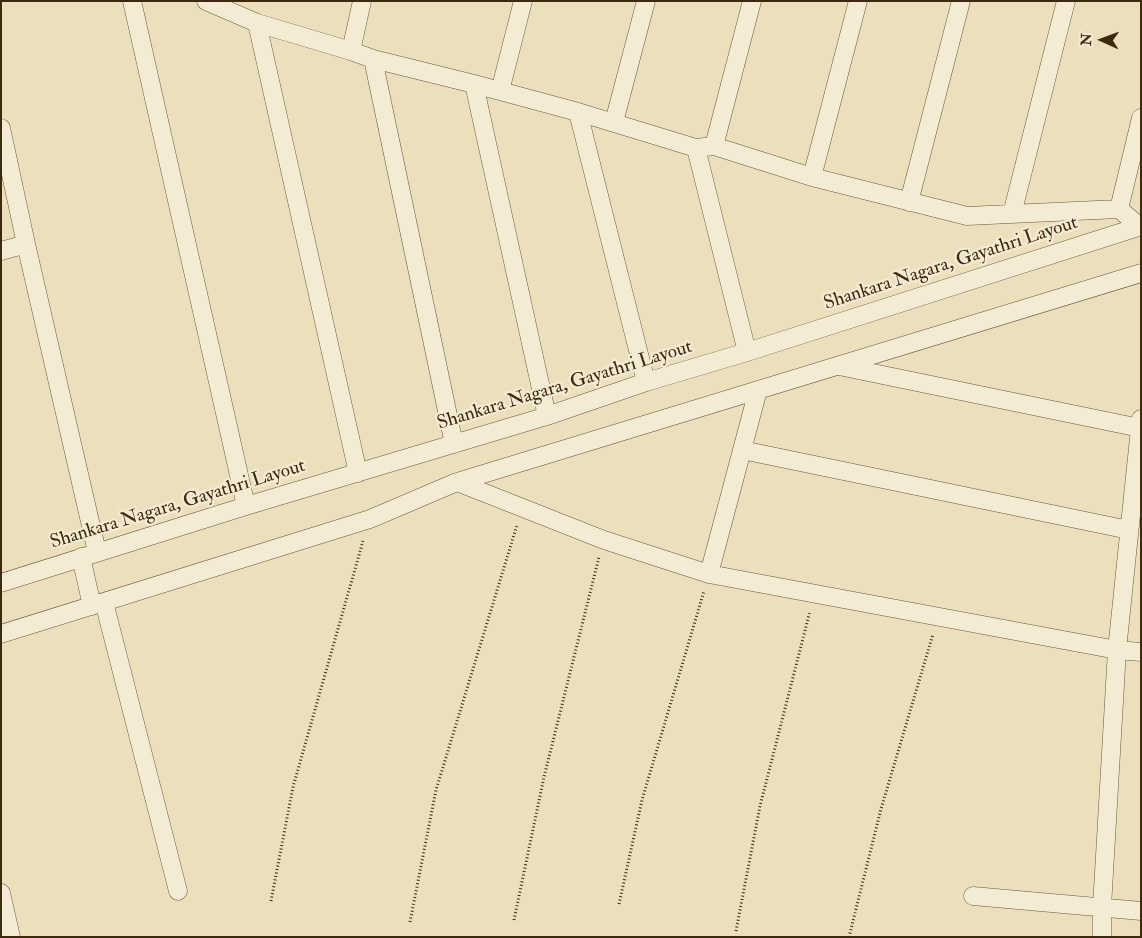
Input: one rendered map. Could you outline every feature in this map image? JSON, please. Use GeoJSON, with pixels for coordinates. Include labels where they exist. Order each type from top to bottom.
{"type":"FeatureCollection","features":[{"type":"Feature","properties":{"kind":"street"},"geometry":{"type":"LineString","coordinates":[[132,1],[246,506]]}},
{"type":"Feature","properties":{"kind":"street"},"geometry":{"type":"LineString","coordinates":[[206,1],[257,24],[373,59],[578,112],[696,148],[714,146],[812,177],[967,216],[1119,209],[1140,226]]}},
{"type":"Feature","properties":{"kind":"street"},"geometry":{"type":"LineString","coordinates":[[351,51],[362,1]]}},
{"type":"Feature","properties":{"kind":"street"},"geometry":{"type":"LineString","coordinates":[[500,91],[523,1]]}},
{"type":"Feature","properties":{"kind":"street"},"geometry":{"type":"LineString","coordinates":[[614,122],[646,1]]}},
{"type":"Feature","properties":{"kind":"street"},"geometry":{"type":"LineString","coordinates":[[714,146],[752,1]]}},
{"type":"Feature","properties":{"kind":"street"},"geometry":{"type":"LineString","coordinates":[[812,177],[858,1]]}},
{"type":"Feature","properties":{"kind":"street"},"geometry":{"type":"LineString","coordinates":[[909,202],[961,1]]}},
{"type":"Feature","properties":{"kind":"street"},"geometry":{"type":"LineString","coordinates":[[1012,214],[1066,1]]}},
{"type":"Feature","properties":{"kind":"street"},"geometry":{"type":"LineString","coordinates":[[257,24],[358,473]]}},
{"type":"Feature","properties":{"kind":"street"},"geometry":{"type":"LineString","coordinates":[[373,59],[454,444]]}},
{"type":"Feature","properties":{"kind":"street"},"geometry":{"type":"LineString","coordinates":[[474,84],[547,416]]}},
{"type":"Feature","properties":{"kind":"street"},"geometry":{"type":"LineString","coordinates":[[578,112],[646,382]]}},
{"type":"Feature","properties":{"kind":"street"},"geometry":{"type":"LineString","coordinates":[[1119,209],[1141,118]]}},
{"type":"Feature","properties":{"kind":"street"},"geometry":{"type":"LineString","coordinates":[[1,128],[98,604],[178,892]]}},
{"type":"Feature","properties":{"kind":"street"},"geometry":{"type":"LineString","coordinates":[[696,148],[747,352]]}},
{"type":"Feature","properties":{"kind":"street","name":"Shankara Nagara, Gayathri Layout"},"geometry":{"type":"LineString","coordinates":[[1,583],[246,506],[547,416],[646,382],[747,352],[1140,226]]}},
{"type":"Feature","properties":{"kind":"street"},"geometry":{"type":"LineString","coordinates":[[1,251],[26,244]]}},
{"type":"Feature","properties":{"kind":"street"},"geometry":{"type":"LineString","coordinates":[[1,634],[370,519],[457,482],[1141,273]]}},
{"type":"Feature","properties":{"kind":"street"},"geometry":{"type":"LineString","coordinates":[[838,366],[1140,424],[1117,650],[1102,907],[1102,937]]}},
{"type":"Feature","properties":{"kind":"street"},"geometry":{"type":"LineString","coordinates":[[709,574],[758,390]]}},
{"type":"Feature","properties":{"kind":"street"},"geometry":{"type":"LineString","coordinates":[[742,450],[1129,530]]}},
{"type":"Feature","properties":{"kind":"street"},"geometry":{"type":"LineString","coordinates":[[457,482],[604,540],[709,574],[1117,650],[1141,652]]}},
{"type":"Feature","properties":{"kind":"street"},"geometry":{"type":"LineString","coordinates":[[1,893],[11,937]]}},
{"type":"Feature","properties":{"kind":"street"},"geometry":{"type":"LineString","coordinates":[[973,896],[1141,910]]}},
{"type":"Feature","properties":{"kind":"path"},"geometry":{"type":"LineString","coordinates":[[410,922],[436,790],[522,508]]}},
{"type":"Feature","properties":{"kind":"path"},"geometry":{"type":"LineString","coordinates":[[271,901],[293,788],[370,519]]}},
{"type":"Feature","properties":{"kind":"path"},"geometry":{"type":"LineString","coordinates":[[514,920],[544,777],[604,540]]}},
{"type":"Feature","properties":{"kind":"path"},"geometry":{"type":"LineString","coordinates":[[620,904],[642,800],[709,574]]}},
{"type":"Feature","properties":{"kind":"path"},"geometry":{"type":"LineString","coordinates":[[736,931],[760,806],[814,593]]}},
{"type":"Feature","properties":{"kind":"path"},"geometry":{"type":"LineString","coordinates":[[849,937],[881,809],[938,617]]}}]}
